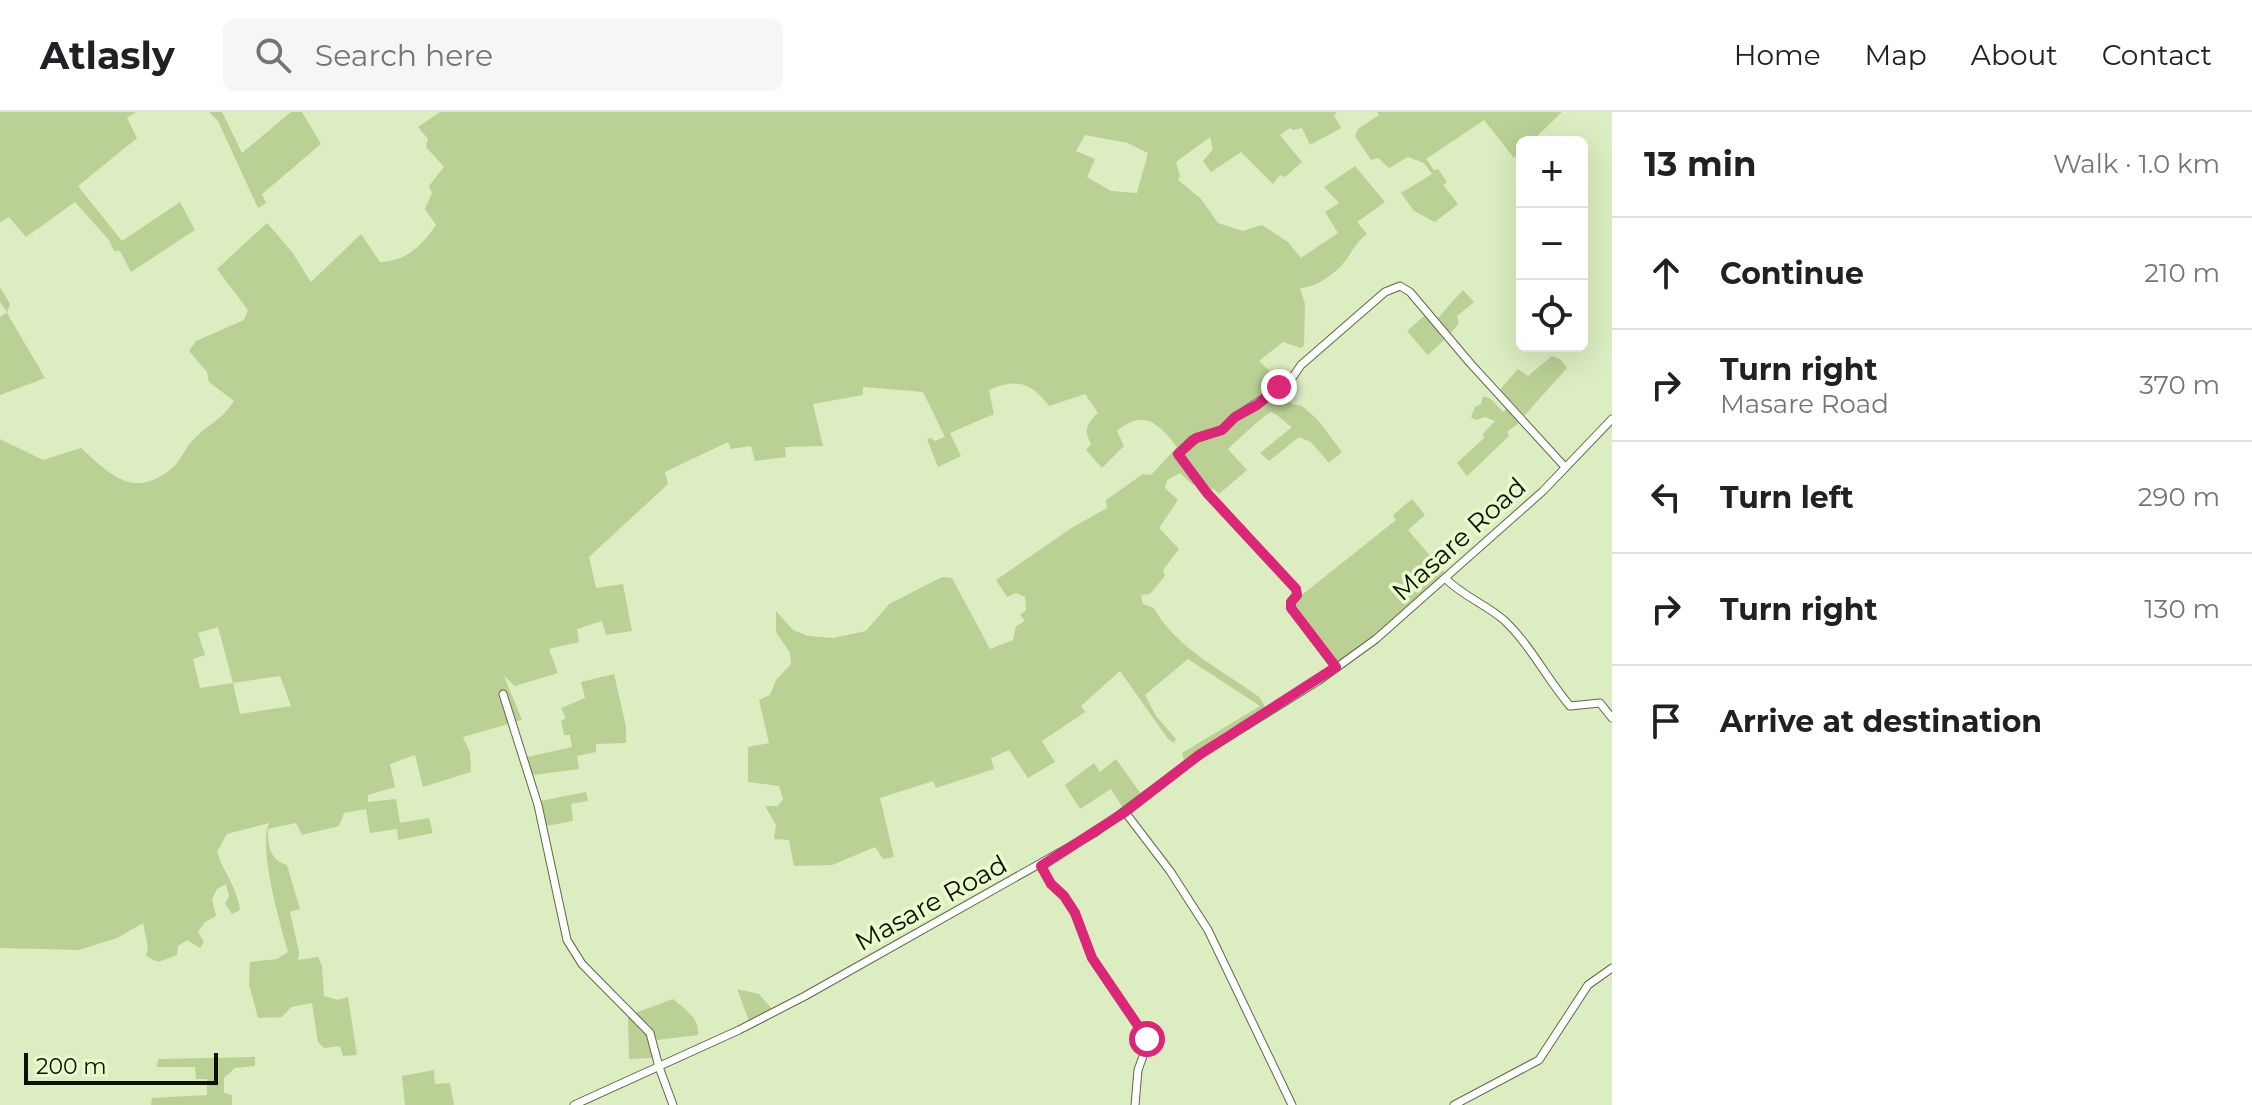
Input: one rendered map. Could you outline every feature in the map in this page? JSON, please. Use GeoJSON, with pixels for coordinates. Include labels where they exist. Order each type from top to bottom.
{"type":"FeatureCollection","features":[{"type":"Feature","properties":{"kind":"street"},"geometry":{"type":"LineString","coordinates":[[1336,667],[1291,608],[1291,602],[1297,595],[1296,589],[1207,493],[1178,454],[1189,443],[1222,430],[1235,417],[1290,381],[1307,360],[1385,292],[1400,286],[1410,292],[1565,467]]}},
{"type":"Feature","properties":{"kind":"street","name":"Masare Road"},"geometry":{"type":"LineString","coordinates":[[574,1105],[739,1030],[805,996],[1041,866],[1125,812],[1199,755],[1376,639],[1543,491],[1612,419]]}},
{"type":"Feature","properties":{"kind":"street"},"geometry":{"type":"LineString","coordinates":[[1445,578],[1462,594],[1475,599],[1505,622],[1570,706],[1600,703],[1612,718]]}},
{"type":"Feature","properties":{"kind":"street"},"geometry":{"type":"LineString","coordinates":[[503,694],[538,805],[567,940],[582,964],[647,1028],[653,1038],[659,1067],[673,1105]]}},
{"type":"Feature","properties":{"kind":"street"},"geometry":{"type":"LineString","coordinates":[[1125,812],[1170,871],[1208,930],[1292,1105]]}},
{"type":"Feature","properties":{"kind":"street"},"geometry":{"type":"LineString","coordinates":[[1041,866],[1051,884],[1075,913],[1092,958],[1147,1039],[1138,1070],[1135,1105]]}},
{"type":"Feature","properties":{"kind":"street"},"geometry":{"type":"LineString","coordinates":[[1454,1105],[1539,1060],[1588,985],[1612,968]]}},
{"type":"Feature","properties":{"kind":"green space"},"geometry":{"type":"Polygon","coordinates":[[[0,112],[136,112],[127,118],[137,138],[78,186],[122,241],[180,202],[195,230],[131,272],[120,251],[114,251],[109,240],[75,202],[26,237],[9,217],[0,222],[0,112]]]}},
{"type":"Feature","properties":{"kind":"green space"},"geometry":{"type":"Polygon","coordinates":[[[209,112],[222,112],[242,153],[291,112],[302,112],[321,144],[262,194],[266,203],[258,208],[218,121],[209,112]]]}},
{"type":"Feature","properties":{"kind":"green space"},"geometry":{"type":"Polygon","coordinates":[[[440,112],[1337,112],[1334,115],[1341,128],[1310,145],[1302,128],[1290,128],[1280,135],[1302,162],[1285,177],[1280,175],[1273,184],[1241,152],[1211,172],[1203,161],[1213,149],[1210,137],[1176,162],[1180,176],[1178,180],[1201,199],[1218,223],[1243,231],[1262,225],[1288,242],[1301,258],[1338,233],[1325,212],[1339,203],[1324,187],[1355,166],[1385,202],[1357,222],[1367,234],[1342,265],[1319,282],[1300,288],[1305,304],[1304,345],[1301,348],[1283,342],[1259,361],[1276,377],[1279,391],[1292,404],[1302,406],[1317,419],[1342,452],[1329,463],[1311,442],[1299,437],[1269,461],[1260,453],[1292,427],[1271,412],[1228,449],[1247,470],[1219,494],[1214,489],[1208,491],[1184,457],[1183,452],[1197,440],[1188,437],[1176,454],[1196,481],[1193,485],[1180,473],[1167,480],[1165,488],[1178,500],[1159,528],[1179,549],[1163,570],[1165,576],[1150,594],[1141,595],[1143,604],[1154,608],[1187,647],[1259,697],[1266,708],[1184,760],[1182,753],[1260,706],[1188,659],[1145,695],[1156,716],[1176,739],[1174,743],[1168,739],[1120,671],[1081,706],[1085,712],[1042,741],[1055,762],[1028,778],[1009,750],[991,758],[994,769],[936,788],[933,781],[880,798],[894,857],[883,859],[875,847],[832,865],[794,866],[789,840],[774,839],[776,825],[765,806],[778,806],[783,799],[779,786],[748,782],[748,747],[769,743],[759,700],[770,695],[776,680],[791,664],[790,653],[776,632],[776,611],[793,630],[808,636],[833,638],[866,631],[889,604],[942,577],[952,578],[990,649],[1013,640],[1016,626],[1025,621],[1020,615],[1026,610],[1025,597],[1016,593],[1007,597],[996,580],[1073,527],[1107,508],[1106,500],[1143,474],[1151,475],[1177,447],[1157,426],[1143,420],[1135,421],[1117,431],[1124,446],[1102,468],[1086,450],[1091,444],[1087,427],[1098,413],[1085,394],[1049,406],[1029,387],[1015,383],[989,390],[994,414],[950,433],[961,456],[938,467],[927,439],[935,441],[945,437],[923,392],[863,387],[863,395],[813,404],[823,446],[785,447],[786,457],[755,461],[751,446],[731,449],[728,442],[665,472],[668,484],[589,557],[596,588],[623,584],[632,631],[606,635],[602,621],[577,629],[579,642],[549,649],[558,673],[515,686],[504,676],[522,720],[463,737],[470,753],[471,772],[423,787],[415,755],[390,764],[395,787],[368,795],[368,802],[396,799],[400,823],[429,818],[433,833],[398,840],[397,829],[370,833],[366,809],[344,813],[339,826],[302,835],[296,823],[268,829],[271,851],[276,859],[287,865],[300,909],[290,912],[298,960],[318,957],[322,966],[324,996],[338,1000],[348,997],[357,1055],[343,1056],[340,1046],[324,1048],[318,1042],[312,1003],[291,1007],[282,1017],[258,1018],[249,984],[250,962],[277,959],[288,952],[268,867],[266,835],[269,823],[227,834],[217,852],[240,910],[232,914],[225,904],[229,896],[226,884],[217,889],[212,899],[216,916],[205,922],[198,932],[204,942],[200,948],[187,940],[178,946],[177,955],[158,962],[146,956],[148,947],[143,923],[117,938],[79,950],[0,948],[0,439],[43,460],[81,448],[112,474],[133,483],[157,478],[171,469],[194,439],[224,414],[234,401],[209,382],[207,372],[189,351],[196,341],[244,320],[248,310],[217,269],[267,223],[292,252],[311,282],[361,234],[380,262],[398,259],[412,251],[436,225],[425,209],[432,193],[429,186],[444,167],[426,147],[428,139],[418,127],[440,112]],[[1085,135],[1076,151],[1095,159],[1087,177],[1111,191],[1137,193],[1148,153],[1128,143],[1085,135]],[[218,627],[198,633],[205,655],[193,659],[200,688],[233,683],[218,627]],[[280,676],[233,683],[240,714],[291,706],[280,676]]]}},
{"type":"Feature","properties":{"kind":"green space"},"geometry":{"type":"Polygon","coordinates":[[[1377,112],[1562,112],[1537,136],[1516,136],[1514,158],[1484,120],[1426,159],[1434,170],[1438,169],[1447,182],[1443,185],[1458,204],[1435,222],[1414,211],[1401,193],[1432,174],[1424,163],[1408,157],[1389,168],[1378,158],[1371,160],[1355,136],[1358,129],[1379,115],[1377,112]]]}},
{"type":"Feature","properties":{"kind":"green space"},"geometry":{"type":"Polygon","coordinates":[[[0,287],[10,304],[7,313],[45,378],[0,395],[0,317],[7,312],[0,302],[0,287]]]}},
{"type":"Feature","properties":{"kind":"green space"},"geometry":{"type":"Polygon","coordinates":[[[1463,290],[1474,302],[1457,316],[1459,323],[1449,335],[1436,320],[1463,290]]]}},
{"type":"Feature","properties":{"kind":"green space"},"geometry":{"type":"Polygon","coordinates":[[[1425,315],[1444,340],[1428,355],[1407,331],[1425,315]]]}},
{"type":"Feature","properties":{"kind":"green space"},"geometry":{"type":"Polygon","coordinates":[[[1552,356],[1560,359],[1567,368],[1524,416],[1498,392],[1518,369],[1528,376],[1552,356]]]}},
{"type":"Feature","properties":{"kind":"green space"},"geometry":{"type":"Polygon","coordinates":[[[1483,396],[1491,399],[1503,412],[1507,408],[1520,422],[1467,476],[1457,463],[1484,438],[1483,434],[1495,421],[1471,417],[1483,396]]]}},
{"type":"Feature","properties":{"kind":"green space"},"geometry":{"type":"Polygon","coordinates":[[[1412,499],[1425,515],[1408,530],[1444,572],[1412,606],[1337,663],[1293,602],[1396,520],[1393,515],[1412,499]]]}},
{"type":"Feature","properties":{"kind":"green space"},"geometry":{"type":"Polygon","coordinates":[[[614,674],[626,727],[626,743],[596,744],[596,752],[577,756],[579,769],[533,775],[527,757],[572,747],[570,735],[564,735],[561,721],[566,718],[561,708],[585,698],[581,682],[614,674]]]}},
{"type":"Feature","properties":{"kind":"green space"},"geometry":{"type":"Polygon","coordinates":[[[1116,759],[1141,794],[1123,808],[1111,789],[1080,809],[1065,785],[1094,763],[1100,772],[1116,759]]]}},
{"type":"Feature","properties":{"kind":"green space"},"geometry":{"type":"Polygon","coordinates":[[[586,792],[588,801],[571,804],[573,821],[546,826],[540,801],[586,792]]]}},
{"type":"Feature","properties":{"kind":"green space"},"geometry":{"type":"Polygon","coordinates":[[[737,989],[759,994],[772,1009],[749,1021],[737,989]]]}},
{"type":"Feature","properties":{"kind":"green space"},"geometry":{"type":"Polygon","coordinates":[[[673,999],[694,1019],[698,1035],[657,1040],[650,1026],[635,1013],[673,999]]]}},
{"type":"Feature","properties":{"kind":"green space"},"geometry":{"type":"Polygon","coordinates":[[[628,1016],[647,1034],[653,1058],[629,1059],[628,1016]]]}},
{"type":"Feature","properties":{"kind":"green space"},"geometry":{"type":"Polygon","coordinates":[[[255,1057],[255,1066],[235,1068],[224,1078],[224,1093],[232,1095],[232,1105],[151,1105],[152,1098],[207,1095],[207,1079],[196,1079],[195,1067],[157,1067],[158,1059],[255,1057]]]}},
{"type":"Feature","properties":{"kind":"green space"},"geometry":{"type":"Polygon","coordinates":[[[434,1070],[435,1084],[450,1083],[454,1105],[405,1105],[402,1076],[434,1070]]]}},
{"type":"Feature","properties":{"kind":"route"},"geometry":{"type":"LineString","coordinates":[[1147,1039],[1092,958],[1075,913],[1051,884],[1041,866],[1125,812],[1199,755],[1336,667],[1291,608],[1291,602],[1297,595],[1296,589],[1207,493],[1178,454],[1196,438],[1222,430],[1235,417],[1257,405],[1279,387]]}}]}
